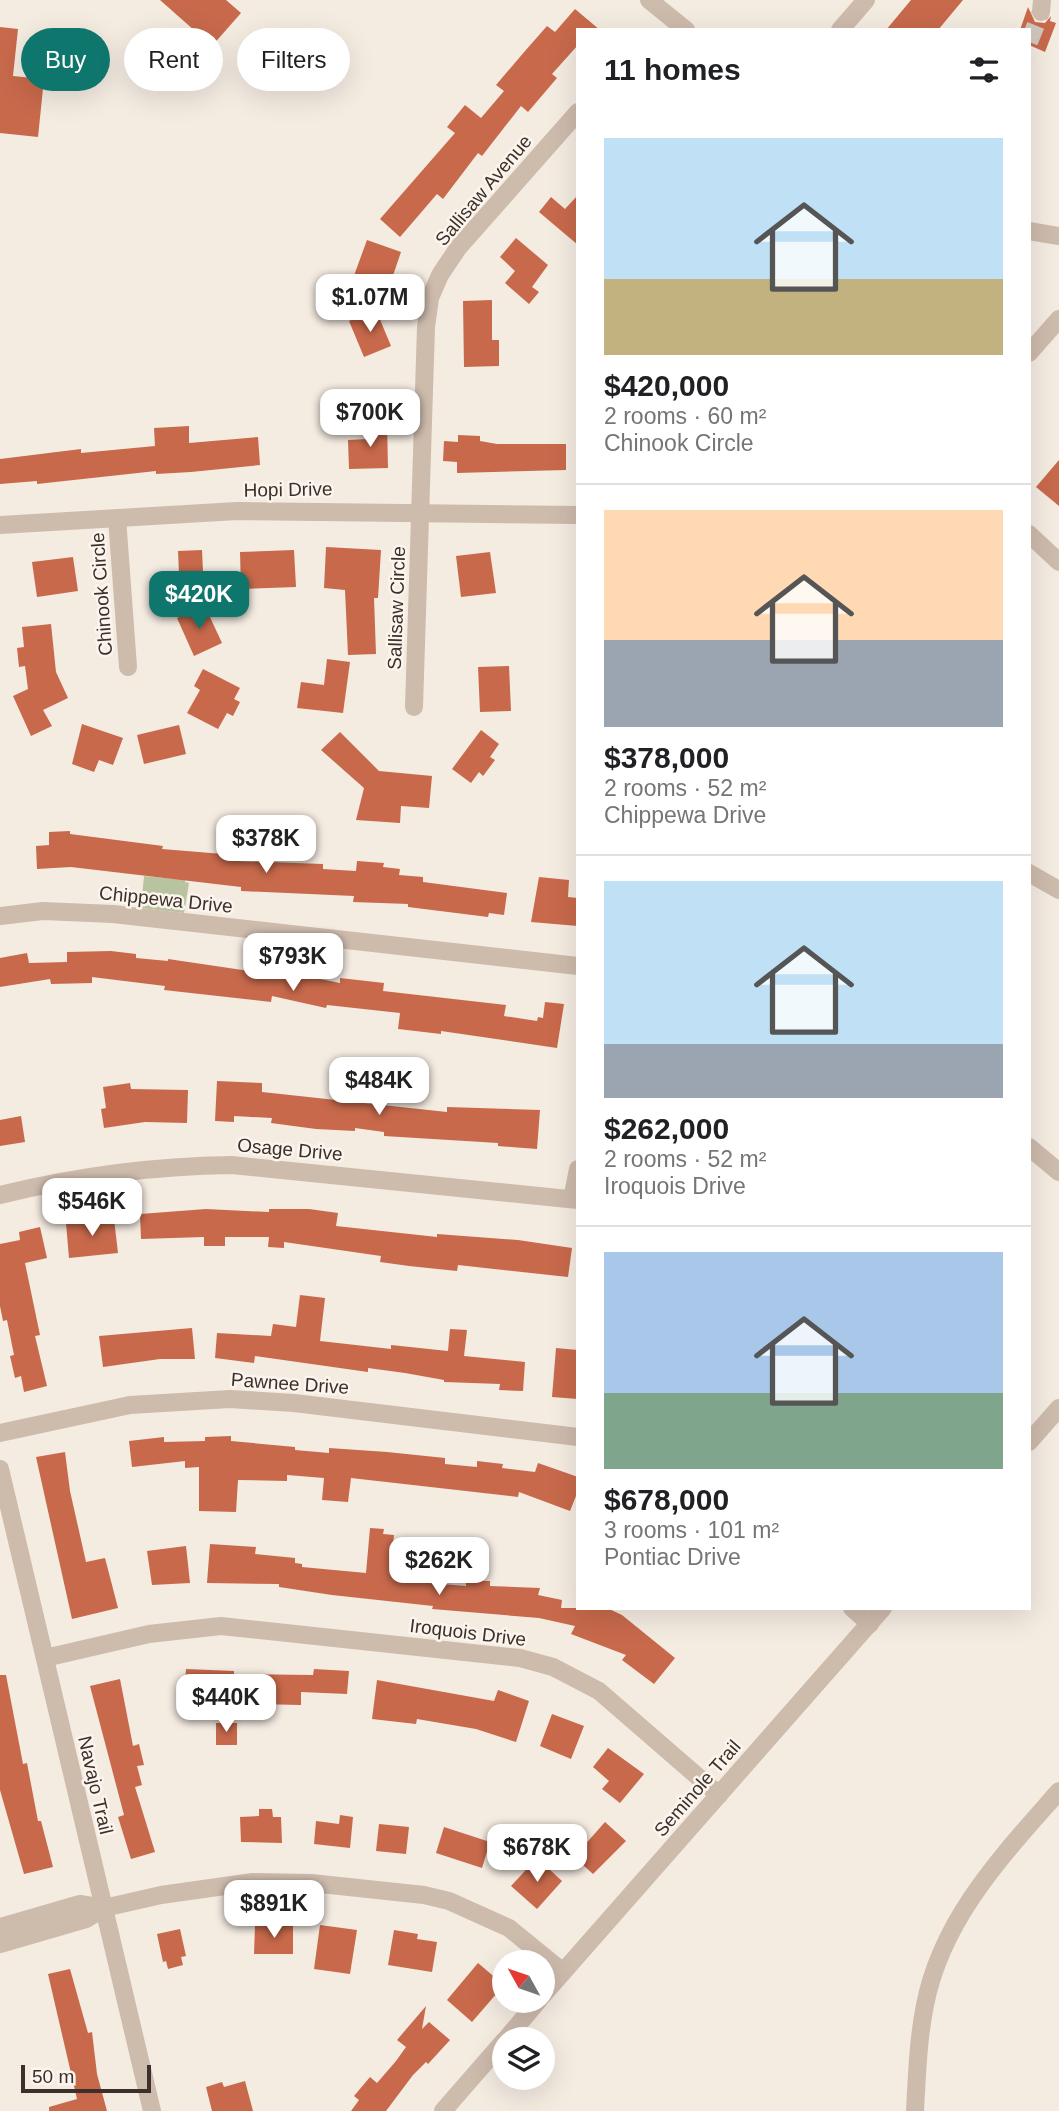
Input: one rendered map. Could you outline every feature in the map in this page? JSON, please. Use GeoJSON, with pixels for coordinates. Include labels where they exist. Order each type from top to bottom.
{"type":"FeatureCollection","features":[{"type":"Feature","properties":{"kind":"street"},"geometry":{"type":"LineString","coordinates":[[649,0],[684,28]]}},
{"type":"Feature","properties":{"kind":"street"},"geometry":{"type":"LineString","coordinates":[[842,28],[866,0]]}},
{"type":"Feature","properties":{"kind":"street","name":"Sallisaw Avenue"},"geometry":{"type":"LineString","coordinates":[[420,511],[426,327],[430,298],[440,275],[458,248],[575,120]]}},
{"type":"Feature","properties":{"kind":"street"},"geometry":{"type":"LineString","coordinates":[[1031,231],[1059,236]]}},
{"type":"Feature","properties":{"kind":"street"},"geometry":{"type":"LineString","coordinates":[[1031,351],[1059,319]]}},
{"type":"Feature","properties":{"kind":"street","name":"Hopi Drive"},"geometry":{"type":"LineString","coordinates":[[0,525],[237,511],[420,511],[576,515]]}},
{"type":"Feature","properties":{"kind":"street","name":"Sallisaw Circle"},"geometry":{"type":"LineString","coordinates":[[414,707],[420,511]]}},
{"type":"Feature","properties":{"kind":"street","name":"Chinook Circle"},"geometry":{"type":"LineString","coordinates":[[117,518],[128,667]]}},
{"type":"Feature","properties":{"kind":"street"},"geometry":{"type":"LineString","coordinates":[[1031,536],[1059,562]]}},
{"type":"Feature","properties":{"kind":"street"},"geometry":{"type":"LineString","coordinates":[[1031,874],[1059,890]]}},
{"type":"Feature","properties":{"kind":"street","name":"Chippewa Drive"},"geometry":{"type":"LineString","coordinates":[[0,916],[43,911],[102,913],[576,966]]}},
{"type":"Feature","properties":{"kind":"street"},"geometry":{"type":"LineString","coordinates":[[1031,1149],[1059,1172]]}},
{"type":"Feature","properties":{"kind":"street","name":"Osage Drive"},"geometry":{"type":"LineString","coordinates":[[0,1195],[93,1175],[178,1166],[232,1165],[575,1200]]}},
{"type":"Feature","properties":{"kind":"street","name":"Pawnee Drive"},"geometry":{"type":"LineString","coordinates":[[0,1433],[130,1405],[230,1399],[374,1411],[576,1437]]}},
{"type":"Feature","properties":{"kind":"street"},"geometry":{"type":"LineString","coordinates":[[1031,1440],[1059,1408]]}},
{"type":"Feature","properties":{"kind":"street","name":"Navajo Trail"},"geometry":{"type":"LineString","coordinates":[[0,1469],[152,2111]]}},
{"type":"Feature","properties":{"kind":"street"},"geometry":{"type":"LineString","coordinates":[[854,1610],[870,1624]]}},
{"type":"Feature","properties":{"kind":"street","name":"Seminole Trail"},"geometry":{"type":"LineString","coordinates":[[555,1982],[881,1610]]}},
{"type":"Feature","properties":{"kind":"street","name":"Iroquois Drive"},"geometry":{"type":"LineString","coordinates":[[45,1658],[149,1634],[221,1626],[520,1658],[552,1667],[599,1691],[719,1795]]}},
{"type":"Feature","properties":{"kind":"street"},"geometry":{"type":"LineString","coordinates":[[915,2111],[918,2043],[925,2004],[946,1943],[981,1882],[1055,1803]]}},
{"type":"Feature","properties":{"kind":"street"},"geometry":{"type":"LineString","coordinates":[[0,1944],[86,1919],[104,1908],[206,1887],[253,1882],[311,1883],[424,1895],[477,1911],[509,1928],[564,1972]]}},
{"type":"Feature","properties":{"kind":"street"},"geometry":{"type":"LineString","coordinates":[[0,1927],[80,1904],[104,1908]]}},
{"type":"Feature","properties":{"kind":"street","name":"Seminole Trail"},"geometry":{"type":"LineString","coordinates":[[516,2027],[528,2013]]}},
{"type":"Feature","properties":{"kind":"street","name":"Seminole Trail"},"geometry":{"type":"LineString","coordinates":[[443,2111],[492,2055]]}},
{"type":"Feature","properties":{"kind":"green space"},"geometry":{"type":"Polygon","coordinates":[[[187,859],[185,882],[189,883],[184,913],[141,908],[144,876],[176,879],[187,859]]]}},
{"type":"Feature","properties":{"kind":"building"},"geometry":{"type":"Polygon","coordinates":[[[160,0],[226,0],[241,13],[223,33],[223,28],[192,28],[160,0]]]}},
{"type":"Feature","properties":{"kind":"building"},"geometry":{"type":"Polygon","coordinates":[[[911,0],[963,0],[940,28],[888,28],[911,0]]]}},
{"type":"Feature","properties":{"kind":"building"},"geometry":{"type":"Polygon","coordinates":[[[1028,7],[1035,22],[1045,23],[1051,16],[1050,21],[1056,23],[1045,52],[1031,46],[1031,28],[1021,28],[1028,7]]]}},
{"type":"Feature","properties":{"kind":"building"},"geometry":{"type":"Polygon","coordinates":[[[575,9],[598,28],[576,28],[576,47],[552,74],[557,78],[528,112],[521,106],[482,156],[478,153],[443,199],[437,194],[400,237],[380,219],[455,133],[447,127],[465,105],[481,118],[504,91],[496,85],[525,51],[547,26],[555,32],[575,9]]]}},
{"type":"Feature","properties":{"kind":"building"},"geometry":{"type":"Polygon","coordinates":[[[0,27],[18,29],[13,76],[21,77],[21,91],[43,91],[38,137],[0,133],[0,27]]]}},
{"type":"Feature","properties":{"kind":"building"},"geometry":{"type":"Polygon","coordinates":[[[551,197],[565,209],[576,197],[576,243],[539,212],[551,197]]]}},
{"type":"Feature","properties":{"kind":"building"},"geometry":{"type":"Polygon","coordinates":[[[516,238],[548,265],[532,287],[539,292],[529,304],[505,283],[515,271],[500,257],[516,238]]]}},
{"type":"Feature","properties":{"kind":"building"},"geometry":{"type":"Polygon","coordinates":[[[367,240],[401,252],[387,293],[352,281],[367,240]]]}},
{"type":"Feature","properties":{"kind":"building"},"geometry":{"type":"Polygon","coordinates":[[[492,300],[492,340],[499,340],[499,366],[464,367],[463,301],[492,300]]]}},
{"type":"Feature","properties":{"kind":"building"},"geometry":{"type":"Polygon","coordinates":[[[376,310],[391,346],[364,357],[349,321],[376,310]]]}},
{"type":"Feature","properties":{"kind":"building"},"geometry":{"type":"Polygon","coordinates":[[[387,422],[388,468],[349,469],[348,440],[367,439],[366,423],[387,422]]]}},
{"type":"Feature","properties":{"kind":"building"},"geometry":{"type":"Polygon","coordinates":[[[189,426],[189,443],[258,437],[260,465],[191,472],[156,474],[156,471],[37,484],[37,481],[0,484],[0,459],[81,449],[81,453],[155,446],[154,428],[189,426]]]}},
{"type":"Feature","properties":{"kind":"building"},"geometry":{"type":"Polygon","coordinates":[[[458,435],[480,436],[480,441],[497,444],[566,444],[566,470],[457,473],[457,462],[443,461],[444,441],[458,442],[458,435]]]}},
{"type":"Feature","properties":{"kind":"building"},"geometry":{"type":"Polygon","coordinates":[[[1059,460],[1059,506],[1036,487],[1059,460]]]}},
{"type":"Feature","properties":{"kind":"building"},"geometry":{"type":"Polygon","coordinates":[[[326,547],[381,550],[378,598],[374,598],[376,654],[348,655],[345,590],[324,588],[326,547]]]}},
{"type":"Feature","properties":{"kind":"building"},"geometry":{"type":"Polygon","coordinates":[[[202,550],[204,593],[159,595],[158,574],[179,574],[178,551],[202,550]]]}},
{"type":"Feature","properties":{"kind":"building"},"geometry":{"type":"Polygon","coordinates":[[[294,550],[296,587],[241,589],[240,552],[294,550]]]}},
{"type":"Feature","properties":{"kind":"building"},"geometry":{"type":"Polygon","coordinates":[[[490,552],[496,593],[461,597],[456,556],[490,552]]]}},
{"type":"Feature","properties":{"kind":"building"},"geometry":{"type":"Polygon","coordinates":[[[73,557],[78,591],[37,597],[32,562],[73,557]]]}},
{"type":"Feature","properties":{"kind":"building"},"geometry":{"type":"Polygon","coordinates":[[[204,606],[205,616],[209,615],[222,643],[194,656],[177,618],[204,606]]]}},
{"type":"Feature","properties":{"kind":"building"},"geometry":{"type":"Polygon","coordinates":[[[51,624],[56,672],[68,698],[43,710],[52,726],[31,736],[13,696],[28,689],[25,666],[19,667],[17,648],[24,647],[22,627],[51,624]]]}},
{"type":"Feature","properties":{"kind":"building"},"geometry":{"type":"Polygon","coordinates":[[[327,659],[350,662],[343,713],[297,708],[301,682],[324,685],[327,659]]]}},
{"type":"Feature","properties":{"kind":"building"},"geometry":{"type":"Polygon","coordinates":[[[509,666],[511,711],[480,712],[478,667],[509,666]]]}},
{"type":"Feature","properties":{"kind":"building"},"geometry":{"type":"Polygon","coordinates":[[[203,669],[240,688],[234,699],[240,702],[233,716],[227,713],[218,729],[187,713],[200,690],[194,686],[203,669]]]}},
{"type":"Feature","properties":{"kind":"building"},"geometry":{"type":"Polygon","coordinates":[[[82,724],[123,738],[113,765],[99,760],[94,772],[72,764],[82,724]]]}},
{"type":"Feature","properties":{"kind":"building"},"geometry":{"type":"Polygon","coordinates":[[[179,725],[186,754],[144,764],[137,735],[179,725]]]}},
{"type":"Feature","properties":{"kind":"building"},"geometry":{"type":"Polygon","coordinates":[[[481,730],[499,744],[490,757],[495,760],[483,776],[479,772],[471,783],[452,769],[481,730]]]}},
{"type":"Feature","properties":{"kind":"building"},"geometry":{"type":"Polygon","coordinates":[[[340,732],[379,771],[432,776],[429,808],[401,806],[400,823],[356,820],[364,788],[321,750],[340,732]]]}},
{"type":"Feature","properties":{"kind":"building"},"geometry":{"type":"Polygon","coordinates":[[[70,831],[70,834],[163,846],[162,849],[223,854],[223,858],[236,861],[323,864],[323,869],[356,871],[357,861],[384,863],[383,867],[400,869],[399,875],[423,877],[423,882],[507,893],[504,915],[489,913],[488,917],[408,907],[408,904],[353,902],[354,896],[241,891],[241,887],[71,867],[37,869],[36,846],[49,845],[49,832],[70,831]]]}},
{"type":"Feature","properties":{"kind":"building"},"geometry":{"type":"Polygon","coordinates":[[[539,877],[569,880],[568,897],[576,898],[576,926],[531,922],[539,877]]]}},
{"type":"Feature","properties":{"kind":"building"},"geometry":{"type":"Polygon","coordinates":[[[111,951],[136,954],[136,958],[168,959],[289,977],[290,973],[340,983],[340,978],[384,983],[383,991],[506,1005],[504,1016],[537,1021],[538,1017],[543,1018],[545,1002],[564,1004],[557,1048],[441,1031],[441,1034],[398,1029],[400,1013],[327,1005],[326,1008],[272,996],[271,1002],[164,990],[165,986],[92,977],[92,983],[51,984],[50,979],[0,987],[0,958],[27,953],[29,963],[67,962],[67,952],[111,951]]]}},
{"type":"Feature","properties":{"kind":"building"},"geometry":{"type":"Polygon","coordinates":[[[217,1081],[262,1083],[262,1092],[447,1112],[447,1107],[540,1110],[537,1149],[498,1146],[498,1143],[384,1136],[384,1132],[355,1128],[355,1131],[316,1129],[271,1123],[272,1118],[234,1116],[234,1122],[215,1121],[217,1081]]]}},
{"type":"Feature","properties":{"kind":"building"},"geometry":{"type":"Polygon","coordinates":[[[130,1083],[131,1089],[188,1090],[187,1123],[145,1122],[104,1128],[101,1109],[106,1108],[103,1087],[130,1083]]]}},
{"type":"Feature","properties":{"kind":"building"},"geometry":{"type":"Polygon","coordinates":[[[21,1116],[25,1142],[0,1146],[0,1120],[21,1116]]]}},
{"type":"Feature","properties":{"kind":"building"},"geometry":{"type":"Polygon","coordinates":[[[206,1209],[269,1212],[269,1209],[309,1209],[338,1213],[336,1226],[437,1237],[437,1234],[518,1240],[572,1248],[568,1277],[458,1265],[457,1271],[409,1266],[380,1262],[381,1256],[284,1242],[284,1248],[268,1247],[269,1237],[225,1237],[225,1246],[204,1246],[204,1237],[141,1239],[140,1214],[206,1209]]]}},
{"type":"Feature","properties":{"kind":"building"},"geometry":{"type":"Polygon","coordinates":[[[114,1219],[118,1253],[69,1258],[66,1223],[114,1219]]]}},
{"type":"Feature","properties":{"kind":"building"},"geometry":{"type":"Polygon","coordinates":[[[40,1227],[47,1258],[25,1263],[40,1335],[35,1336],[47,1386],[24,1392],[21,1376],[15,1378],[10,1356],[14,1355],[7,1320],[3,1321],[0,1306],[0,1244],[20,1240],[19,1232],[40,1227]]]}},
{"type":"Feature","properties":{"kind":"building"},"geometry":{"type":"Polygon","coordinates":[[[300,1295],[325,1298],[320,1341],[391,1349],[391,1345],[448,1351],[450,1329],[467,1330],[464,1356],[525,1362],[523,1391],[499,1390],[500,1384],[444,1382],[368,1368],[368,1372],[255,1356],[254,1363],[215,1358],[217,1333],[271,1336],[273,1324],[296,1327],[300,1295]]]}},
{"type":"Feature","properties":{"kind":"building"},"geometry":{"type":"Polygon","coordinates":[[[192,1328],[195,1359],[160,1359],[103,1367],[99,1336],[192,1328]]]}},
{"type":"Feature","properties":{"kind":"building"},"geometry":{"type":"Polygon","coordinates":[[[556,1348],[576,1350],[576,1399],[552,1397],[556,1348]]]}},
{"type":"Feature","properties":{"kind":"building"},"geometry":{"type":"Polygon","coordinates":[[[231,1436],[231,1441],[329,1453],[329,1448],[445,1458],[445,1464],[477,1467],[477,1461],[503,1464],[502,1468],[535,1472],[538,1463],[576,1476],[576,1496],[570,1511],[519,1492],[518,1497],[351,1478],[348,1502],[322,1500],[324,1478],[287,1475],[287,1481],[238,1480],[236,1512],[199,1511],[199,1467],[185,1468],[185,1461],[132,1467],[129,1441],[164,1437],[164,1442],[205,1441],[205,1437],[231,1436]]]}},
{"type":"Feature","properties":{"kind":"building"},"geometry":{"type":"Polygon","coordinates":[[[65,1452],[70,1491],[86,1562],[105,1558],[118,1608],[72,1619],[36,1457],[65,1452]]]}},
{"type":"Feature","properties":{"kind":"building"},"geometry":{"type":"Polygon","coordinates":[[[370,1528],[384,1529],[383,1534],[394,1535],[390,1573],[403,1575],[403,1581],[466,1586],[466,1581],[490,1581],[490,1586],[540,1588],[538,1595],[562,1600],[561,1608],[611,1610],[622,1615],[675,1658],[654,1684],[622,1660],[626,1655],[571,1634],[575,1626],[539,1618],[432,1609],[433,1606],[332,1595],[279,1587],[279,1584],[207,1583],[210,1544],[256,1547],[255,1554],[295,1558],[295,1563],[302,1564],[302,1567],[366,1573],[370,1528]]]}},
{"type":"Feature","properties":{"kind":"building"},"geometry":{"type":"Polygon","coordinates":[[[186,1546],[190,1583],[152,1585],[147,1551],[186,1546]]]}},
{"type":"Feature","properties":{"kind":"building"},"geometry":{"type":"Polygon","coordinates":[[[186,1669],[234,1671],[234,1674],[313,1675],[314,1669],[349,1671],[347,1694],[301,1692],[301,1705],[253,1704],[253,1695],[184,1695],[186,1669]]]}},
{"type":"Feature","properties":{"kind":"building"},"geometry":{"type":"Polygon","coordinates":[[[0,1675],[6,1675],[23,1764],[27,1763],[38,1821],[41,1821],[53,1867],[24,1874],[0,1790],[0,1675]]]}},
{"type":"Feature","properties":{"kind":"building"},"geometry":{"type":"Polygon","coordinates":[[[120,1679],[133,1746],[139,1744],[144,1765],[137,1766],[142,1785],[135,1787],[155,1852],[131,1859],[118,1817],[124,1815],[90,1686],[120,1679]]]}},
{"type":"Feature","properties":{"kind":"building"},"geometry":{"type":"Polygon","coordinates":[[[377,1680],[494,1701],[498,1690],[529,1701],[516,1742],[476,1729],[417,1719],[416,1724],[372,1719],[377,1680]]]}},
{"type":"Feature","properties":{"kind":"building"},"geometry":{"type":"Polygon","coordinates":[[[552,1714],[584,1726],[571,1759],[540,1746],[552,1714]]]}},
{"type":"Feature","properties":{"kind":"building"},"geometry":{"type":"Polygon","coordinates":[[[216,1723],[237,1723],[237,1745],[216,1745],[216,1723]]]}},
{"type":"Feature","properties":{"kind":"building"},"geometry":{"type":"Polygon","coordinates":[[[608,1748],[644,1774],[620,1803],[602,1789],[609,1781],[593,1767],[608,1748]]]}},
{"type":"Feature","properties":{"kind":"building"},"geometry":{"type":"Polygon","coordinates":[[[259,1809],[272,1809],[273,1817],[281,1817],[282,1843],[241,1842],[240,1817],[259,1816],[259,1809]]]}},
{"type":"Feature","properties":{"kind":"building"},"geometry":{"type":"Polygon","coordinates":[[[340,1815],[353,1817],[350,1848],[314,1844],[316,1821],[339,1824],[340,1815]]]}},
{"type":"Feature","properties":{"kind":"building"},"geometry":{"type":"Polygon","coordinates":[[[605,1822],[626,1841],[593,1874],[574,1857],[605,1822]]]}},
{"type":"Feature","properties":{"kind":"building"},"geometry":{"type":"Polygon","coordinates":[[[379,1824],[409,1827],[406,1854],[376,1851],[379,1824]]]}},
{"type":"Feature","properties":{"kind":"building"},"geometry":{"type":"Polygon","coordinates":[[[444,1827],[490,1842],[482,1868],[436,1853],[444,1827]]]}},
{"type":"Feature","properties":{"kind":"building"},"geometry":{"type":"Polygon","coordinates":[[[537,1858],[562,1881],[537,1909],[511,1886],[537,1858]]]}},
{"type":"Feature","properties":{"kind":"building"},"geometry":{"type":"Polygon","coordinates":[[[320,1925],[357,1930],[350,1974],[314,1969],[320,1925]]]}},
{"type":"Feature","properties":{"kind":"building"},"geometry":{"type":"Polygon","coordinates":[[[255,1926],[293,1926],[293,1954],[254,1954],[255,1926]]]}},
{"type":"Feature","properties":{"kind":"building"},"geometry":{"type":"Polygon","coordinates":[[[180,1929],[186,1956],[181,1957],[183,1965],[168,1969],[166,1961],[163,1962],[157,1934],[180,1929]]]}},
{"type":"Feature","properties":{"kind":"building"},"geometry":{"type":"Polygon","coordinates":[[[394,1930],[418,1934],[417,1939],[437,1942],[432,1972],[388,1965],[394,1930]]]}},
{"type":"Feature","properties":{"kind":"building"},"geometry":{"type":"Polygon","coordinates":[[[478,1963],[492,1975],[492,1999],[472,2022],[447,2000],[478,1963]]]}},
{"type":"Feature","properties":{"kind":"building"},"geometry":{"type":"Polygon","coordinates":[[[70,1969],[88,2033],[92,2032],[97,2074],[107,2111],[49,2111],[49,2107],[77,2099],[48,1974],[70,1969]]]}},
{"type":"Feature","properties":{"kind":"building"},"geometry":{"type":"Polygon","coordinates":[[[426,2006],[422,2029],[429,2022],[450,2040],[428,2064],[426,2062],[413,2075],[386,2111],[351,2111],[359,2100],[354,2096],[370,2077],[377,2083],[406,2047],[397,2040],[426,2006]]]}},
{"type":"Feature","properties":{"kind":"building"},"geometry":{"type":"Polygon","coordinates":[[[245,2081],[253,2111],[212,2111],[206,2087],[222,2082],[224,2087],[245,2081]]]}},
{"type":"Feature","properties":{"kind":"tunnel"},"geometry":{"type":"LineString","coordinates":[[1031,37],[1041,12]]}}]}
